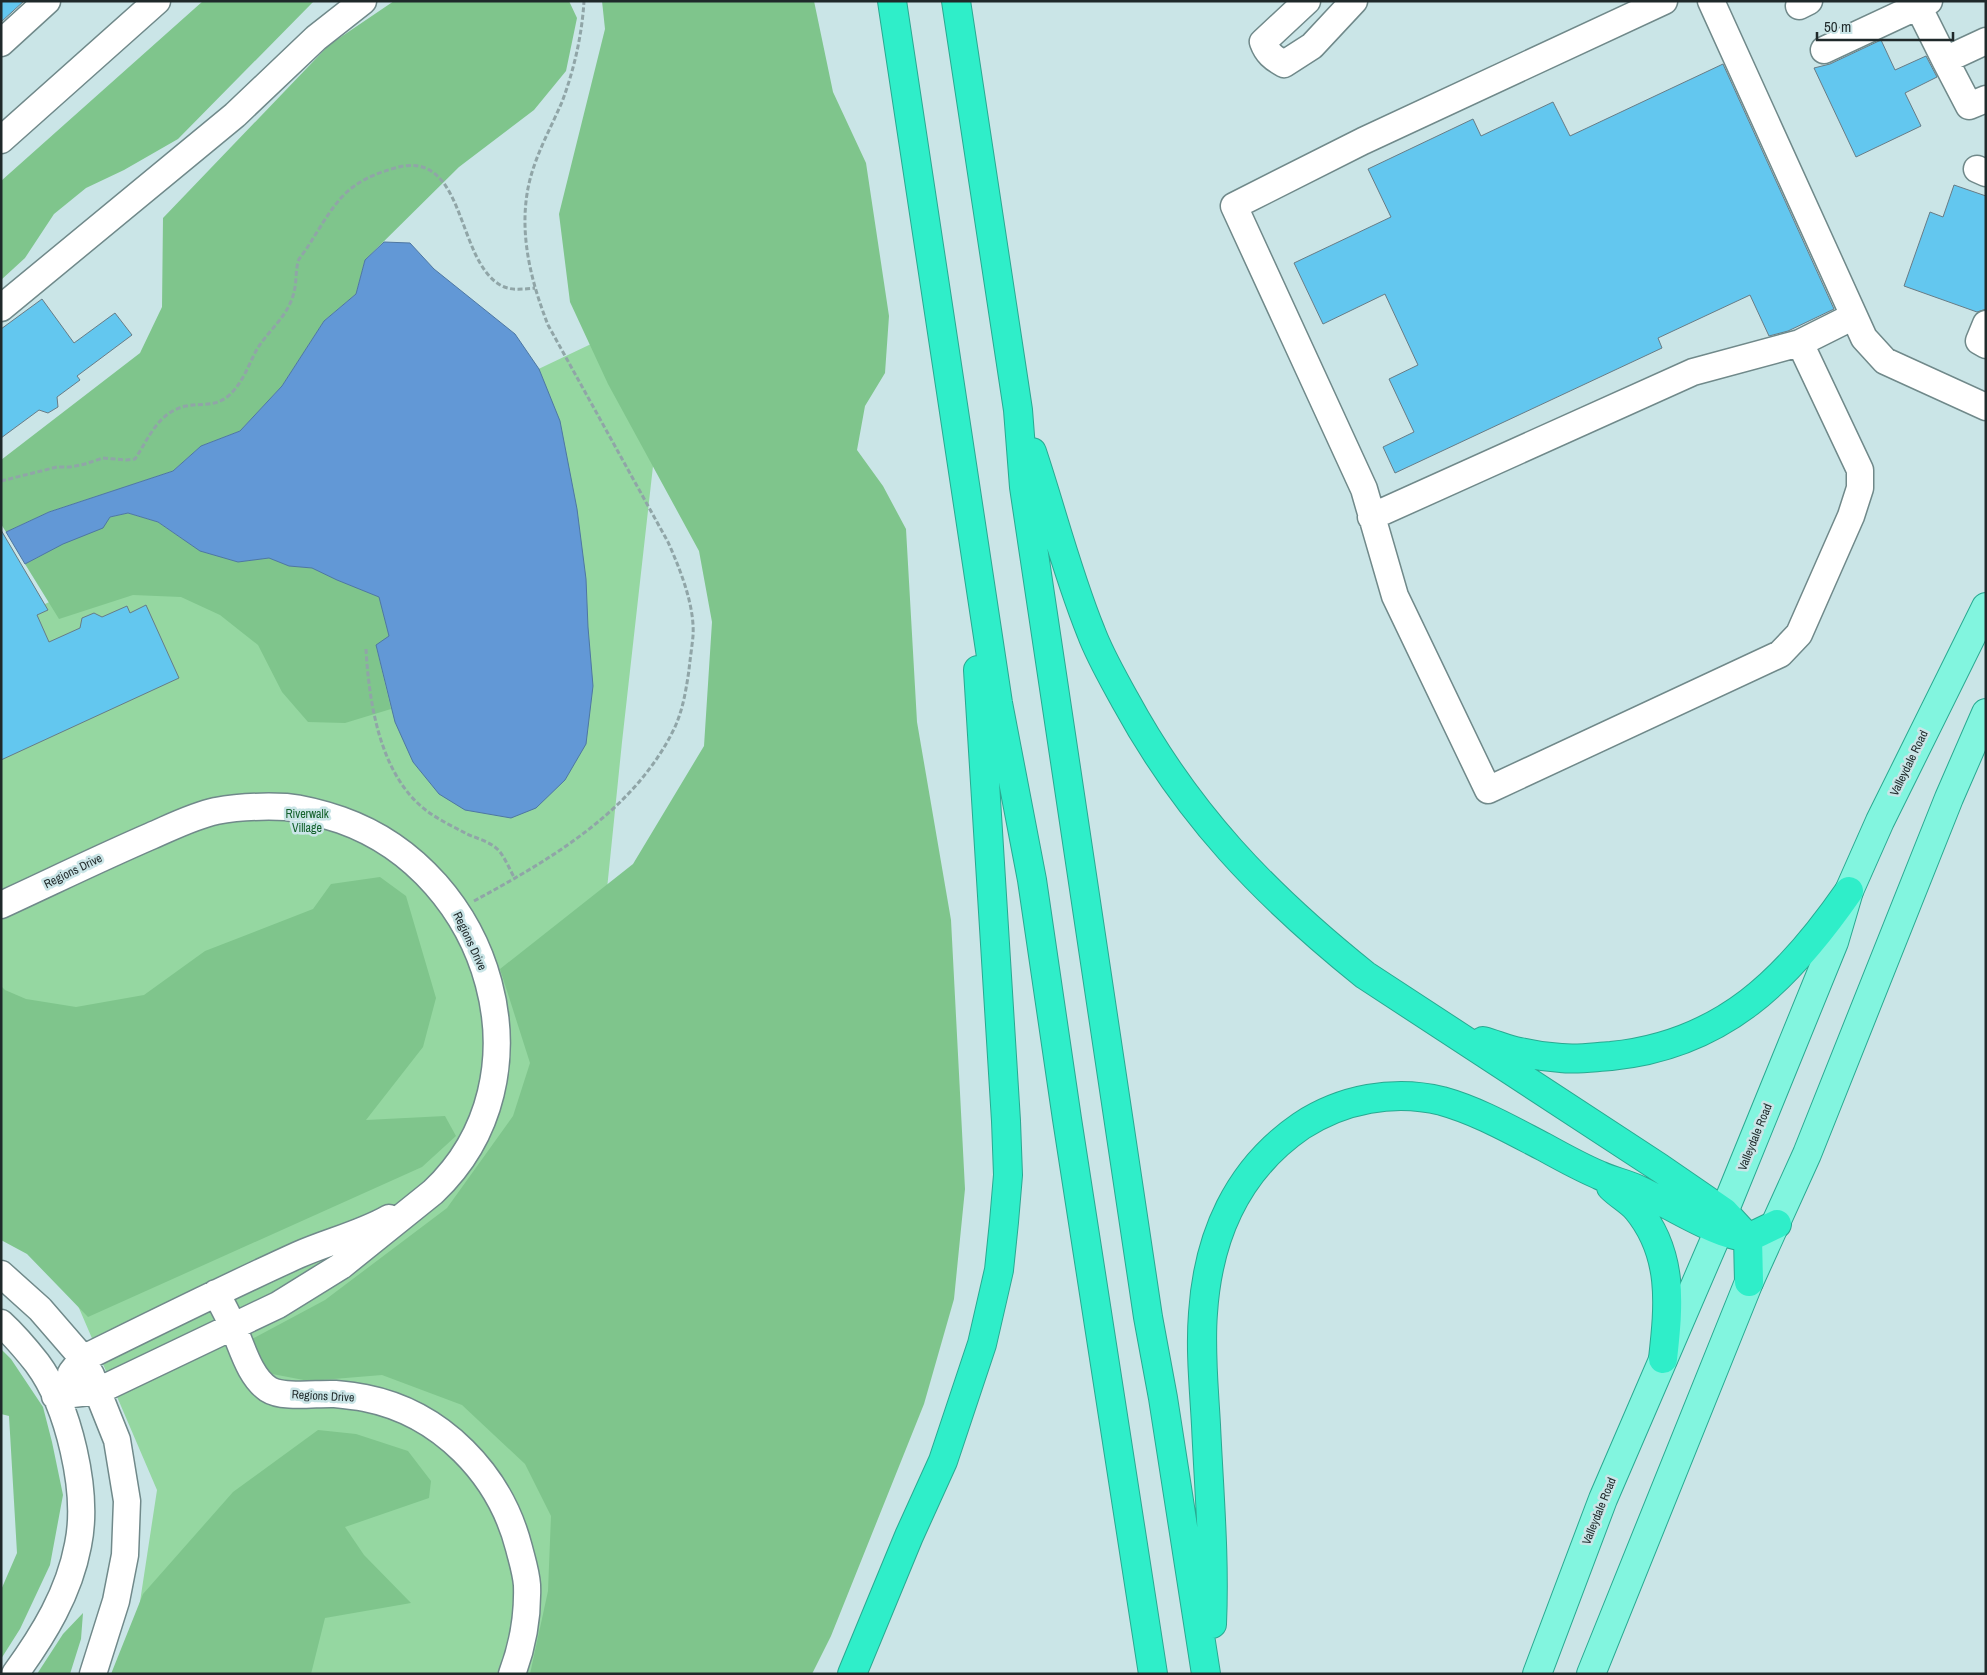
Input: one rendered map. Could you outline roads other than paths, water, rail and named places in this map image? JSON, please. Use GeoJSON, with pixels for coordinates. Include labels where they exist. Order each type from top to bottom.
{"type":"FeatureCollection","features":[{"type":"Feature","properties":{"kind":"highway"},"geometry":{"type":"LineString","coordinates":[[892,1],[998,703],[1032,880],[1152,1674]]}},
{"type":"Feature","properties":{"kind":"highway"},"geometry":{"type":"LineString","coordinates":[[956,1],[1018,410],[1024,487],[1148,1317],[1165,1408],[1206,1673]]}},
{"type":"Feature","properties":{"kind":"highway"},"geometry":{"type":"LineString","coordinates":[[1018,410],[1058,540],[1091,632],[1105,664],[1158,757],[1184,796],[1221,842],[1252,875],[1319,939],[1365,975],[1660,1168],[1722,1221],[1748,1238]]}},
{"type":"Feature","properties":{"kind":"highway"},"geometry":{"type":"LineString","coordinates":[[852,1674],[942,1461],[965,1398],[982,1344],[999,1270],[1008,1175],[979,700],[976,556]]}},
{"type":"Feature","properties":{"kind":"highway"},"geometry":{"type":"LineString","coordinates":[[1462,1037],[1519,1052],[1562,1058],[1582,1058],[1645,1051],[1683,1040],[1719,1022],[1745,1006],[1786,972],[1850,891]]}},
{"type":"Feature","properties":{"kind":"highway"},"geometry":{"type":"LineString","coordinates":[[1206,1673],[1212,1622],[1212,1558],[1203,1366],[1203,1313],[1209,1270],[1217,1239],[1244,1181],[1266,1154],[1315,1117],[1344,1105],[1372,1098],[1409,1095],[1442,1101],[1478,1114],[1599,1175],[1722,1221]]}},
{"type":"Feature","properties":{"kind":"highway"},"geometry":{"type":"LineString","coordinates":[[1599,1175],[1636,1208],[1648,1226],[1664,1266],[1668,1292],[1663,1359]]}},
{"type":"Feature","properties":{"kind":"highway"},"geometry":{"type":"LineString","coordinates":[[1748,1238],[1777,1224]]}},
{"type":"Feature","properties":{"kind":"highway"},"geometry":{"type":"LineString","coordinates":[[1748,1238],[1750,1282]]}},
{"type":"Feature","properties":{"kind":"main road","name":"Valleydale Road"},"geometry":{"type":"LineString","coordinates":[[1537,1674],[1602,1499],[1722,1221],[1834,942],[1850,891],[1880,821],[1986,607]]}},
{"type":"Feature","properties":{"kind":"main road"},"geometry":{"type":"LineString","coordinates":[[1590,1674],[1750,1282],[1807,1154],[1949,798],[1986,713]]}},
{"type":"Feature","properties":{"kind":"street"},"geometry":{"type":"LineString","coordinates":[[1,43],[47,1]]}},
{"type":"Feature","properties":{"kind":"street"},"geometry":{"type":"LineString","coordinates":[[1,308],[235,116],[316,38],[364,1]]}},
{"type":"Feature","properties":{"kind":"street"},"geometry":{"type":"LineString","coordinates":[[1307,1],[1263,42],[1272,58],[1284,64],[1312,46],[1354,1]]}},
{"type":"Feature","properties":{"kind":"street"},"geometry":{"type":"LineString","coordinates":[[1664,1],[1363,141],[1234,206],[1364,490],[1395,596],[1488,790],[1780,654],[1800,634],[1860,488],[1860,470],[1800,343]]}},
{"type":"Feature","properties":{"kind":"street"},"geometry":{"type":"LineString","coordinates":[[1711,1],[1859,327],[1885,361],[1986,407]]}},
{"type":"Feature","properties":{"kind":"street"},"geometry":{"type":"LineString","coordinates":[[1,140],[155,2]]}},
{"type":"Feature","properties":{"kind":"street"},"geometry":{"type":"LineString","coordinates":[[1824,50],[1924,4],[1946,60],[1969,106],[1986,99]]}},
{"type":"Feature","properties":{"kind":"street"},"geometry":{"type":"LineString","coordinates":[[1946,60],[1986,41]]}},
{"type":"Feature","properties":{"kind":"street"},"geometry":{"type":"LineString","coordinates":[[1986,324],[1979,341],[1986,345]]}},
{"type":"Feature","properties":{"kind":"street"},"geometry":{"type":"LineString","coordinates":[[1371,517],[1693,372],[1859,327]]}},
{"type":"Feature","properties":{"kind":"street","name":"Regions Drive"},"geometry":{"type":"LineString","coordinates":[[1,905],[109,854],[196,817],[232,808],[269,806],[323,814],[358,826],[389,843],[403,852],[428,875],[455,911],[479,955],[492,992],[497,1029],[498,1060],[486,1114],[477,1135],[457,1166],[433,1192],[341,1266],[278,1305],[98,1391],[55,1396]]}},
{"type":"Feature","properties":{"kind":"street","name":"Regions Drive"},"geometry":{"type":"LineString","coordinates":[[55,1396],[82,1359],[216,1293],[325,1243],[379,1224],[433,1192]]}},
{"type":"Feature","properties":{"kind":"street"},"geometry":{"type":"LineString","coordinates":[[1,1274],[40,1309],[82,1359],[111,1421],[121,1461],[127,1501],[125,1555],[118,1593],[93,1674]]}},
{"type":"Feature","properties":{"kind":"street","name":"Regions Drive"},"geometry":{"type":"LineString","coordinates":[[216,1293],[254,1373],[266,1387],[279,1394],[334,1394],[366,1398],[396,1407],[431,1424],[446,1435],[474,1461],[488,1479],[510,1517],[527,1585],[525,1629],[512,1674]]}},
{"type":"Feature","properties":{"kind":"street"},"geometry":{"type":"LineString","coordinates":[[1,1323],[38,1364],[55,1396],[68,1428],[77,1470],[80,1496],[79,1543],[64,1591],[50,1622],[16,1674]]}},
{"type":"Feature","properties":{"kind":"water"},"geometry":{"type":"Polygon","coordinates":[[[384,242],[410,243],[434,269],[515,334],[539,369],[560,421],[577,509],[586,579],[593,686],[586,744],[565,780],[536,808],[511,818],[465,810],[439,794],[413,762],[395,722],[376,645],[389,636],[379,597],[312,568],[289,566],[269,558],[238,562],[200,551],[158,522],[128,513],[110,517],[103,528],[63,544],[25,564],[6,532],[49,512],[173,471],[201,446],[240,431],[282,386],[324,321],[356,294],[365,260],[384,242]]]}},
{"type":"Feature","properties":{"kind":"park label","name":"Riverwalk Village"},"geometry":{"type":"Point","coordinates":[307,821]}}]}
